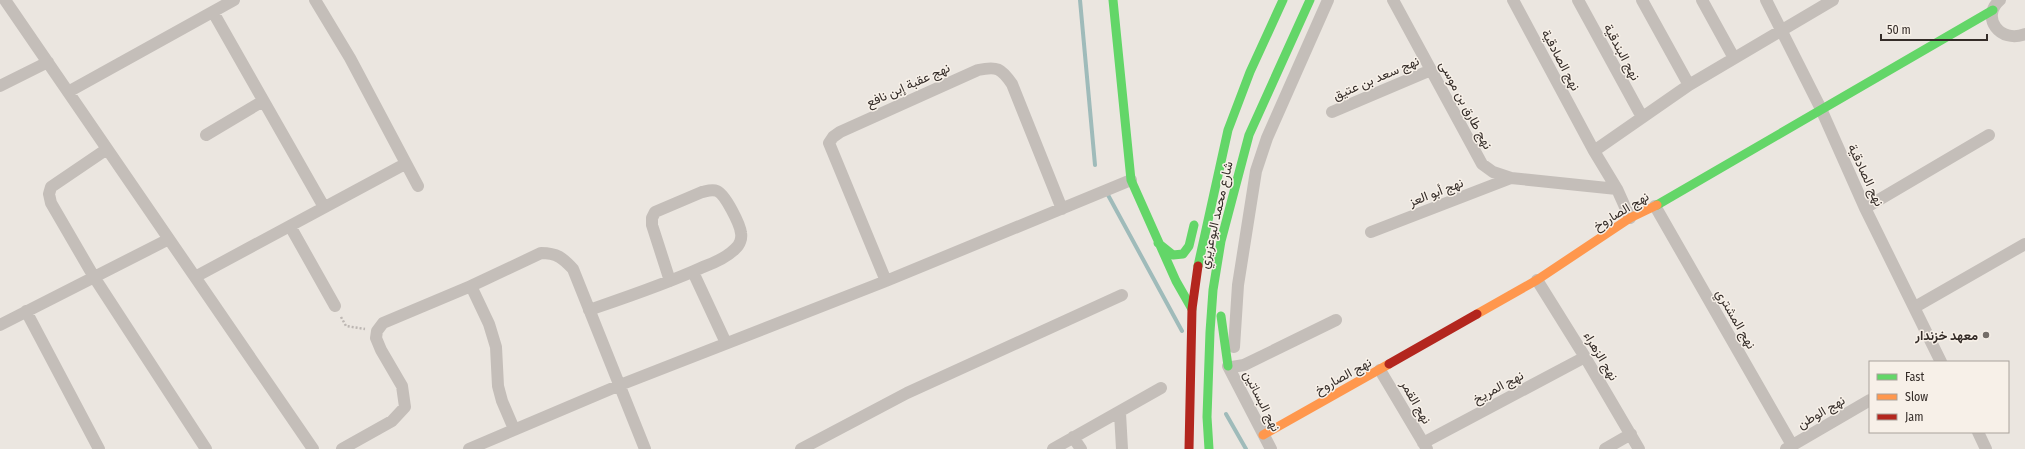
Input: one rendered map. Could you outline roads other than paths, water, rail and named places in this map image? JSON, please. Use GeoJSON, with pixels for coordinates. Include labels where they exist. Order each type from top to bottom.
{"type":"FeatureCollection","features":[{"type":"Feature","properties":{"kind":"main road"},"geometry":{"type":"LineString","coordinates":[[1113,0],[1131,180],[1158,243],[1176,281],[1192,309]]}},
{"type":"Feature","properties":{"kind":"main road","name":"شارع محمد البوعزيزي"},"geometry":{"type":"LineString","coordinates":[[1190,449],[1189,412],[1192,309],[1198,265],[1228,130],[1250,72],[1283,0]]}},
{"type":"Feature","properties":{"kind":"main road","name":"شارع محمد البوعزيزي"},"geometry":{"type":"LineString","coordinates":[[1209,449],[1207,417],[1210,332],[1213,290],[1221,241],[1249,135],[1291,39],[1310,0]]}},
{"type":"Feature","properties":{"kind":"main road","name":"نهج الصاروخ"},"geometry":{"type":"LineString","coordinates":[[1263,435],[1537,280],[1630,218],[1655,206],[1996,5]]}},
{"type":"Feature","properties":{"kind":"main road"},"geometry":{"type":"LineString","coordinates":[[1205,189],[1228,130]]}},
{"type":"Feature","properties":{"kind":"main road"},"geometry":{"type":"LineString","coordinates":[[1158,243],[1172,255],[1178,255],[1185,252],[1188,249],[1196,219]]}},
{"type":"Feature","properties":{"kind":"main road"},"geometry":{"type":"LineString","coordinates":[[1221,241],[1221,323],[1231,369]]}},
{"type":"Feature","properties":{"kind":"street"},"geometry":{"type":"LineString","coordinates":[[5,0],[313,449]]}},
{"type":"Feature","properties":{"kind":"street"},"geometry":{"type":"LineString","coordinates":[[68,92],[234,0]]}},
{"type":"Feature","properties":{"kind":"street"},"geometry":{"type":"LineString","coordinates":[[316,0],[350,58],[418,186]]}},
{"type":"Feature","properties":{"kind":"street"},"geometry":{"type":"LineString","coordinates":[[1328,0],[1291,81],[1267,138],[1256,171],[1236,306],[1231,369],[1244,365],[1336,320]]}},
{"type":"Feature","properties":{"kind":"street","name":"نهج طارق بن موسى"},"geometry":{"type":"LineString","coordinates":[[1393,0],[1482,164],[1493,172],[1511,178],[1618,189]]}},
{"type":"Feature","properties":{"kind":"street","name":"نهج الصادقية"},"geometry":{"type":"LineString","coordinates":[[1513,0],[1594,151],[1618,189],[1630,218]]}},
{"type":"Feature","properties":{"kind":"street","name":"نهج البندقية"},"geometry":{"type":"LineString","coordinates":[[1578,0],[1642,117]]}},
{"type":"Feature","properties":{"kind":"street"},"geometry":{"type":"LineString","coordinates":[[1642,0],[1689,85]]}},
{"type":"Feature","properties":{"kind":"street"},"geometry":{"type":"LineString","coordinates":[[1702,0],[1734,58]]}},
{"type":"Feature","properties":{"kind":"street","name":"نهج الصادقية"},"geometry":{"type":"LineString","coordinates":[[1766,0],[1915,307],[1939,361]]}},
{"type":"Feature","properties":{"kind":"street"},"geometry":{"type":"LineString","coordinates":[[1594,151],[1689,85],[1833,0]]}},
{"type":"Feature","properties":{"kind":"street"},"geometry":{"type":"LineString","coordinates":[[1996,5],[1992,18],[1995,27],[2000,33],[2008,37],[2017,37],[2025,34]]}},
{"type":"Feature","properties":{"kind":"street"},"geometry":{"type":"LineString","coordinates":[[212,12],[324,207]]}},
{"type":"Feature","properties":{"kind":"street"},"geometry":{"type":"LineString","coordinates":[[0,86],[48,62]]}},
{"type":"Feature","properties":{"kind":"street","name":"نهج عقبة إبن نافع"},"geometry":{"type":"LineString","coordinates":[[886,281],[829,143],[833,137],[840,132],[978,70],[992,67],[1003,72],[1012,84],[1062,209]]}},
{"type":"Feature","properties":{"kind":"street","name":"نهج سعد بن عتيق"},"geometry":{"type":"LineString","coordinates":[[1332,112],[1431,70]]}},
{"type":"Feature","properties":{"kind":"street"},"geometry":{"type":"LineString","coordinates":[[206,135],[263,101]]}},
{"type":"Feature","properties":{"kind":"street"},"geometry":{"type":"LineString","coordinates":[[1866,208],[1989,135]]}},
{"type":"Feature","properties":{"kind":"street"},"geometry":{"type":"LineString","coordinates":[[107,149],[57,182],[49,191],[51,202],[94,277],[206,449]]}},
{"type":"Feature","properties":{"kind":"street"},"geometry":{"type":"LineString","coordinates":[[195,277],[405,164]]}},
{"type":"Feature","properties":{"kind":"street","name":"نهج أبو العز"},"geometry":{"type":"LineString","coordinates":[[1371,232],[1511,178]]}},
{"type":"Feature","properties":{"kind":"street"},"geometry":{"type":"LineString","coordinates":[[469,449],[514,429],[726,343],[886,281],[1131,180]]}},
{"type":"Feature","properties":{"kind":"street"},"geometry":{"type":"LineString","coordinates":[[589,310],[670,281],[693,272],[714,263],[736,249],[741,241],[741,233],[723,195],[717,191],[710,190],[702,192],[655,212],[652,218],[652,225],[670,281]]}},
{"type":"Feature","properties":{"kind":"street","name":"نهج المشتري"},"geometry":{"type":"LineString","coordinates":[[1655,206],[1789,447]]}},
{"type":"Feature","properties":{"kind":"street"},"geometry":{"type":"LineString","coordinates":[[290,226],[335,306]]}},
{"type":"Feature","properties":{"kind":"street"},"geometry":{"type":"LineString","coordinates":[[0,325],[169,239]]}},
{"type":"Feature","properties":{"kind":"street"},"geometry":{"type":"LineString","coordinates":[[1915,307],[2025,244]]}},
{"type":"Feature","properties":{"kind":"street"},"geometry":{"type":"LineString","coordinates":[[342,449],[392,421],[400,415],[405,407],[402,386],[381,350],[376,338],[377,330],[383,323],[471,286],[541,254],[552,254],[562,257],[573,269],[645,449]]}},
{"type":"Feature","properties":{"kind":"street"},"geometry":{"type":"LineString","coordinates":[[693,272],[726,343]]}},
{"type":"Feature","properties":{"kind":"street","name":"نهج الزهراء"},"geometry":{"type":"LineString","coordinates":[[1537,280],[1585,357],[1638,449]]}},
{"type":"Feature","properties":{"kind":"street"},"geometry":{"type":"LineString","coordinates":[[471,286],[489,324],[496,347],[498,386],[502,401],[514,429]]}},
{"type":"Feature","properties":{"kind":"street"},"geometry":{"type":"LineString","coordinates":[[801,449],[907,393],[1122,295]]}},
{"type":"Feature","properties":{"kind":"street"},"geometry":{"type":"LineString","coordinates":[[26,312],[96,448]]}},
{"type":"Feature","properties":{"kind":"street","name":"نهج المريخ"},"geometry":{"type":"LineString","coordinates":[[1425,446],[1585,357]]}},
{"type":"Feature","properties":{"kind":"street","name":"نهج البساتين"},"geometry":{"type":"LineString","coordinates":[[1231,369],[1271,449]]}},
{"type":"Feature","properties":{"kind":"street","name":"نهج القمر"},"geometry":{"type":"LineString","coordinates":[[1380,370],[1425,446]]}},
{"type":"Feature","properties":{"kind":"street"},"geometry":{"type":"LineString","coordinates":[[1053,449],[1120,413],[1161,388]]}},
{"type":"Feature","properties":{"kind":"street","name":"نهج الوطن"},"geometry":{"type":"LineString","coordinates":[[1789,447],[1869,401]]}},
{"type":"Feature","properties":{"kind":"street"},"geometry":{"type":"LineString","coordinates":[[1120,413],[1122,449]]}},
{"type":"Feature","properties":{"kind":"street"},"geometry":{"type":"LineString","coordinates":[[1978,433],[1986,449]]}},
{"type":"Feature","properties":{"kind":"street"},"geometry":{"type":"LineString","coordinates":[[1605,449],[1630,434]]}},
{"type":"Feature","properties":{"kind":"street"},"geometry":{"type":"LineString","coordinates":[[1073,437],[1081,449]]}},
{"type":"Feature","properties":{"kind":"waterway"},"geometry":{"type":"LineString","coordinates":[[1080,0],[1095,165]]}},
{"type":"Feature","properties":{"kind":"waterway"},"geometry":{"type":"LineString","coordinates":[[1108,195],[1182,331]]}},
{"type":"Feature","properties":{"kind":"waterway"},"geometry":{"type":"LineString","coordinates":[[1226,414],[1246,449]]}},
{"type":"Feature","properties":{"kind":"place","name":"معهد خزندار"},"geometry":{"type":"Point","coordinates":[1986,335]}}]}
